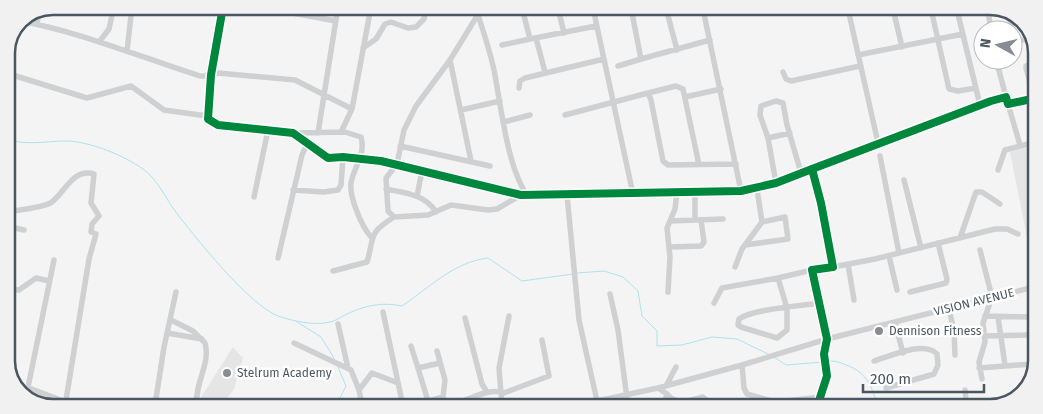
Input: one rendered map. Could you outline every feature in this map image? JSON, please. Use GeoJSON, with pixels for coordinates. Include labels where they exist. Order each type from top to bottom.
{"type":"FeatureCollection","features":[{"type":"Feature","properties":{"kind":"street"},"geometry":{"type":"LineString","coordinates":[[99,42],[110,29],[112,15]]}},
{"type":"Feature","properties":{"kind":"street"},"geometry":{"type":"LineString","coordinates":[[127,51],[131,15]]}},
{"type":"Feature","properties":{"kind":"street"},"geometry":{"type":"LineString","coordinates":[[222,15],[211,75],[207,116],[210,121],[218,124],[293,133],[341,132],[361,137],[361,159],[354,174],[351,189],[361,222],[371,237]]}},
{"type":"Feature","properties":{"kind":"street"},"geometry":{"type":"LineString","coordinates":[[302,15],[336,22]]}},
{"type":"Feature","properties":{"kind":"street"},"geometry":{"type":"LineString","coordinates":[[318,133],[337,15]]}},
{"type":"Feature","properties":{"kind":"street"},"geometry":{"type":"LineString","coordinates":[[341,132],[352,109],[369,15]]}},
{"type":"Feature","properties":{"kind":"street"},"geometry":{"type":"LineString","coordinates":[[362,48],[376,39],[386,24],[391,22],[408,28],[416,28],[424,19],[425,15]]}},
{"type":"Feature","properties":{"kind":"street"},"geometry":{"type":"LineString","coordinates":[[394,217],[388,211],[386,178],[397,164],[400,146],[416,106],[450,60],[478,15]]}},
{"type":"Feature","properties":{"kind":"street"},"geometry":{"type":"LineString","coordinates":[[478,15],[493,65],[517,176],[528,195]]}},
{"type":"Feature","properties":{"kind":"street"},"geometry":{"type":"LineString","coordinates":[[524,15],[530,39]]}},
{"type":"Feature","properties":{"kind":"street"},"geometry":{"type":"LineString","coordinates":[[560,15],[564,33]]}},
{"type":"Feature","properties":{"kind":"street"},"geometry":{"type":"LineString","coordinates":[[594,15],[633,194]]}},
{"type":"Feature","properties":{"kind":"street"},"geometry":{"type":"LineString","coordinates":[[632,15],[641,59]]}},
{"type":"Feature","properties":{"kind":"street"},"geometry":{"type":"LineString","coordinates":[[668,15],[676,50]]}},
{"type":"Feature","properties":{"kind":"street"},"geometry":{"type":"LineString","coordinates":[[704,15],[741,191]]}},
{"type":"Feature","properties":{"kind":"street"},"geometry":{"type":"LineString","coordinates":[[849,15],[878,143]]}},
{"type":"Feature","properties":{"kind":"street"},"geometry":{"type":"LineString","coordinates":[[894,15],[902,47]]}},
{"type":"Feature","properties":{"kind":"street"},"geometry":{"type":"LineString","coordinates":[[932,15],[949,88],[958,91],[976,88]]}},
{"type":"Feature","properties":{"kind":"street"},"geometry":{"type":"LineString","coordinates":[[958,15],[980,104]]}},
{"type":"Feature","properties":{"kind":"street"},"geometry":{"type":"LineString","coordinates":[[37,24],[38,18]]}},
{"type":"Feature","properties":{"kind":"street"},"geometry":{"type":"LineString","coordinates":[[30,23],[99,42],[200,76],[218,73],[286,78],[352,109]]}},
{"type":"Feature","properties":{"kind":"street"},"geometry":{"type":"LineString","coordinates":[[502,45],[596,26]]}},
{"type":"Feature","properties":{"kind":"street"},"geometry":{"type":"LineString","coordinates":[[858,55],[964,34]]}},
{"type":"Feature","properties":{"kind":"street"},"geometry":{"type":"LineString","coordinates":[[536,38],[545,72]]}},
{"type":"Feature","properties":{"kind":"street"},"geometry":{"type":"LineString","coordinates":[[618,66],[710,40]]}},
{"type":"Feature","properties":{"kind":"street"},"geometry":{"type":"LineString","coordinates":[[519,88],[520,81],[545,72],[604,59]]}},
{"type":"Feature","properties":{"kind":"street"},"geometry":{"type":"LineString","coordinates":[[450,60],[471,161]]}},
{"type":"Feature","properties":{"kind":"street"},"geometry":{"type":"LineString","coordinates":[[783,72],[786,79],[791,81],[860,66]]}},
{"type":"Feature","properties":{"kind":"street"},"geometry":{"type":"LineString","coordinates":[[999,70],[1020,145]]}},
{"type":"Feature","properties":{"kind":"street"},"geometry":{"type":"LineString","coordinates":[[15,76],[87,98],[131,86],[164,110],[207,116]]}},
{"type":"Feature","properties":{"kind":"street"},"geometry":{"type":"LineString","coordinates":[[564,115],[680,86],[685,97],[699,165]]}},
{"type":"Feature","properties":{"kind":"street"},"geometry":{"type":"LineString","coordinates":[[685,97],[721,89]]}},
{"type":"Feature","properties":{"kind":"street"},"geometry":{"type":"LineString","coordinates":[[648,93],[652,100],[664,161],[671,166],[736,164]]}},
{"type":"Feature","properties":{"kind":"street"},"geometry":{"type":"LineString","coordinates":[[293,133],[328,158],[343,157],[397,164],[520,195],[741,191],[776,184],[980,104],[1006,97]]}},
{"type":"Feature","properties":{"kind":"street"},"geometry":{"type":"LineString","coordinates":[[1008,104],[1028,100]]}},
{"type":"Feature","properties":{"kind":"street"},"geometry":{"type":"LineString","coordinates":[[461,110],[500,101]]}},
{"type":"Feature","properties":{"kind":"street"},"geometry":{"type":"LineString","coordinates":[[776,184],[768,138],[760,114],[760,108],[776,101],[783,103],[801,173]]}},
{"type":"Feature","properties":{"kind":"street"},"geometry":{"type":"LineString","coordinates":[[504,122],[530,115]]}},
{"type":"Feature","properties":{"kind":"street"},"geometry":{"type":"LineString","coordinates":[[254,197],[268,130]]}},
{"type":"Feature","properties":{"kind":"street"},"geometry":{"type":"LineString","coordinates":[[768,138],[790,133]]}},
{"type":"Feature","properties":{"kind":"street"},"geometry":{"type":"LineString","coordinates":[[278,258],[304,147],[308,142]]}},
{"type":"Feature","properties":{"kind":"street"},"geometry":{"type":"LineString","coordinates":[[998,170],[1005,150],[1028,144]]}},
{"type":"Feature","properties":{"kind":"street"},"geometry":{"type":"LineString","coordinates":[[400,146],[490,166]]}},
{"type":"Feature","properties":{"kind":"street"},"geometry":{"type":"LineString","coordinates":[[880,156],[899,253]]}},
{"type":"Feature","properties":{"kind":"street"},"geometry":{"type":"LineString","coordinates":[[293,190],[324,192],[338,190],[341,185],[343,157]]}},
{"type":"Feature","properties":{"kind":"street"},"geometry":{"type":"LineString","coordinates":[[812,169],[821,203],[833,267]]}},
{"type":"Feature","properties":{"kind":"street"},"geometry":{"type":"LineString","coordinates":[[417,196],[422,171]]}},
{"type":"Feature","properties":{"kind":"street"},"geometry":{"type":"LineString","coordinates":[[15,210],[51,203],[66,189],[75,176],[82,173],[94,174],[91,203],[99,216],[92,224],[91,230],[92,234],[96,234],[97,238],[89,259],[66,399]]}},
{"type":"Feature","properties":{"kind":"street"},"geometry":{"type":"LineString","coordinates":[[904,180],[921,248]]}},
{"type":"Feature","properties":{"kind":"street"},"geometry":{"type":"LineString","coordinates":[[386,189],[417,196],[430,203],[436,212]]}},
{"type":"Feature","properties":{"kind":"street"},"geometry":{"type":"LineString","coordinates":[[757,189],[762,222]]}},
{"type":"Feature","properties":{"kind":"street"},"geometry":{"type":"LineString","coordinates":[[668,292],[670,247],[667,228],[675,210],[677,192]]}},
{"type":"Feature","properties":{"kind":"street"},"geometry":{"type":"LineString","coordinates":[[960,238],[976,192],[982,192],[1000,204]]}},
{"type":"Feature","properties":{"kind":"street"},"geometry":{"type":"LineString","coordinates":[[333,271],[367,262],[371,237],[381,225],[394,217],[422,216],[436,212],[445,206],[456,204],[497,210],[520,195]]}},
{"type":"Feature","properties":{"kind":"street"},"geometry":{"type":"LineString","coordinates":[[567,195],[579,320],[596,399]]}},
{"type":"Feature","properties":{"kind":"street"},"geometry":{"type":"LineString","coordinates":[[670,247],[701,246],[704,242],[695,198]]}},
{"type":"Feature","properties":{"kind":"street"},"geometry":{"type":"LineString","coordinates":[[735,267],[745,245],[762,222],[785,217],[788,239],[745,245]]}},
{"type":"Feature","properties":{"kind":"street"},"geometry":{"type":"LineString","coordinates":[[670,221],[723,219]]}},
{"type":"Feature","properties":{"kind":"street"},"geometry":{"type":"LineString","coordinates":[[15,228],[24,230]]}},
{"type":"Feature","properties":{"kind":"street"},"geometry":{"type":"LineString","coordinates":[[714,303],[722,288],[889,256],[995,229],[1007,229],[1018,234]]}},
{"type":"Feature","properties":{"kind":"street"},"geometry":{"type":"LineString","coordinates":[[910,292],[946,283],[948,279],[938,243]]}},
{"type":"Feature","properties":{"kind":"street"},"geometry":{"type":"LineString","coordinates":[[980,250],[992,298],[983,323],[984,336],[979,368],[982,379]]}},
{"type":"Feature","properties":{"kind":"street"},"geometry":{"type":"LineString","coordinates":[[889,256],[897,290]]}},
{"type":"Feature","properties":{"kind":"street"},"geometry":{"type":"LineString","coordinates":[[54,260],[29,388],[58,399]]}},
{"type":"Feature","properties":{"kind":"street"},"geometry":{"type":"LineString","coordinates":[[848,264],[854,300]]}},
{"type":"Feature","properties":{"kind":"street"},"geometry":{"type":"LineString","coordinates":[[810,399],[820,397],[827,376],[824,354],[827,339],[812,270]]}},
{"type":"Feature","properties":{"kind":"street"},"geometry":{"type":"LineString","coordinates":[[15,290],[19,290],[36,278],[49,281]]}},
{"type":"Feature","properties":{"kind":"street"},"geometry":{"type":"LineString","coordinates":[[778,278],[787,308],[787,330],[777,338],[738,325],[739,320],[743,316],[767,309],[787,308],[820,303]]}},
{"type":"Feature","properties":{"kind":"street","name":"VISION AVENUE"},"geometry":{"type":"LineString","coordinates":[[604,399],[666,386],[827,339],[1028,288]]}},
{"type":"Feature","properties":{"kind":"street"},"geometry":{"type":"LineString","coordinates":[[157,399],[176,292]]}},
{"type":"Feature","properties":{"kind":"street"},"geometry":{"type":"LineString","coordinates":[[610,294],[628,399]]}},
{"type":"Feature","properties":{"kind":"street"},"geometry":{"type":"LineString","coordinates":[[949,308],[954,332],[955,355]]}},
{"type":"Feature","properties":{"kind":"street"},"geometry":{"type":"LineString","coordinates":[[383,312],[402,399]]}},
{"type":"Feature","properties":{"kind":"street"},"geometry":{"type":"LineString","coordinates":[[501,399],[499,368],[508,316]]}},
{"type":"Feature","properties":{"kind":"street"},"geometry":{"type":"LineString","coordinates":[[985,316],[1028,317]]}},
{"type":"Feature","properties":{"kind":"street"},"geometry":{"type":"LineString","coordinates":[[998,317],[999,336],[1004,348],[1005,365]]}},
{"type":"Feature","properties":{"kind":"street"},"geometry":{"type":"LineString","coordinates":[[465,318],[482,384],[487,392]]}},
{"type":"Feature","properties":{"kind":"street"},"geometry":{"type":"LineString","coordinates":[[171,320],[183,325],[202,339],[207,348],[199,399]]}},
{"type":"Feature","properties":{"kind":"street"},"geometry":{"type":"LineString","coordinates":[[895,322],[903,353]]}},
{"type":"Feature","properties":{"kind":"street"},"geometry":{"type":"LineString","coordinates":[[338,324],[348,368],[354,374],[361,399]]}},
{"type":"Feature","properties":{"kind":"street"},"geometry":{"type":"LineString","coordinates":[[168,333],[202,339]]}},
{"type":"Feature","properties":{"kind":"street"},"geometry":{"type":"LineString","coordinates":[[984,336],[1028,334]]}},
{"type":"Feature","properties":{"kind":"street"},"geometry":{"type":"LineString","coordinates":[[472,399],[487,392],[501,393],[549,376],[542,340]]}},
{"type":"Feature","properties":{"kind":"street"},"geometry":{"type":"LineString","coordinates":[[294,343],[339,366],[348,368]]}},
{"type":"Feature","properties":{"kind":"street"},"geometry":{"type":"LineString","coordinates":[[411,346],[427,399]]}},
{"type":"Feature","properties":{"kind":"street"},"geometry":{"type":"LineString","coordinates":[[874,361],[921,347],[931,349],[937,354],[937,370],[934,374],[886,388]]}},
{"type":"Feature","properties":{"kind":"street"},"geometry":{"type":"LineString","coordinates":[[437,351],[445,380],[444,394],[442,398],[437,399]]}},
{"type":"Feature","properties":{"kind":"street"},"geometry":{"type":"LineString","coordinates":[[418,368],[440,363]]}},
{"type":"Feature","properties":{"kind":"street"},"geometry":{"type":"LineString","coordinates":[[979,368],[1028,364]]}},
{"type":"Feature","properties":{"kind":"street"},"geometry":{"type":"LineString","coordinates":[[742,365],[744,399]]}},
{"type":"Feature","properties":{"kind":"street"},"geometry":{"type":"LineString","coordinates":[[666,386],[676,367]]}},
{"type":"Feature","properties":{"kind":"street"},"geometry":{"type":"LineString","coordinates":[[359,390],[372,373],[398,382]]}},
{"type":"Feature","properties":{"kind":"street"},"geometry":{"type":"LineString","coordinates":[[658,388],[672,399]]}},
{"type":"Feature","properties":{"kind":"street"},"geometry":{"type":"LineString","coordinates":[[744,388],[751,397],[758,399]]}},
{"type":"Feature","properties":{"kind":"street"},"geometry":{"type":"LineString","coordinates":[[965,390],[966,399]]}},
{"type":"Feature","properties":{"kind":"street"},"geometry":{"type":"LineString","coordinates":[[665,399],[667,394]]}},
{"type":"Feature","properties":{"kind":"shaded area"},"geometry":{"type":"Polygon","coordinates":[[[1028,147],[1028,243],[1010,152],[1028,147]]]}},
{"type":"Feature","properties":{"kind":"shaded area","name":"Stelrum Academy"},"geometry":{"type":"Polygon","coordinates":[[[233,347],[243,358],[234,389],[226,399],[200,399],[233,347]]]}},
{"type":"Feature","properties":{"kind":"waterway"},"geometry":{"type":"LineString","coordinates":[[15,141],[29,143],[66,141],[85,144],[117,154],[143,169],[153,178],[184,223],[238,285],[252,299],[266,309],[290,320],[324,323],[334,321],[367,306],[381,304],[402,306],[453,270],[476,260],[488,258],[522,281],[573,274]]}},
{"type":"Feature","properties":{"kind":"waterway"},"geometry":{"type":"LineString","coordinates":[[577,273],[604,271],[623,277],[638,291],[642,316],[657,331],[657,346],[682,345],[712,337],[737,339],[768,354]]}},
{"type":"Feature","properties":{"kind":"waterway"},"geometry":{"type":"LineString","coordinates":[[297,322],[321,337],[334,358]]}},
{"type":"Feature","properties":{"kind":"waterway"},"geometry":{"type":"LineString","coordinates":[[774,357],[786,365],[823,362]]}},
{"type":"Feature","properties":{"kind":"waterway"},"geometry":{"type":"LineString","coordinates":[[827,362],[839,362],[859,372],[868,381],[875,399]]}},
{"type":"Feature","properties":{"kind":"waterway"},"geometry":{"type":"LineString","coordinates":[[338,367],[346,386],[340,399]]}},
{"type":"Feature","properties":{"kind":"cycle path"},"geometry":{"type":"LineString","coordinates":[[222,15],[211,75],[208,119],[218,125],[293,133],[328,158],[343,157],[381,161],[521,195],[741,191],[776,183],[812,169]]}},
{"type":"Feature","properties":{"kind":"cycle path"},"geometry":{"type":"LineString","coordinates":[[820,399],[827,376],[824,354],[827,339],[812,270],[833,267],[821,203],[812,169],[991,101],[1006,97],[1008,104],[1028,100]]}},
{"type":"Feature","properties":{"kind":"place","name":"Dennison Fitness"},"geometry":{"type":"Point","coordinates":[879,331]}},
{"type":"Feature","properties":{"kind":"place","name":"Stelrum Academy"},"geometry":{"type":"Point","coordinates":[227,373]}}]}
